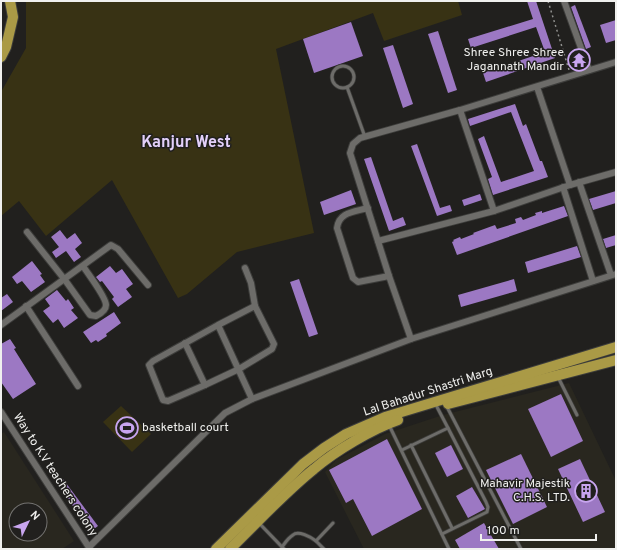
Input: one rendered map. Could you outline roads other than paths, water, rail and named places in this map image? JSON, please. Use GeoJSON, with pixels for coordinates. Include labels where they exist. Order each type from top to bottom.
{"type":"FeatureCollection","features":[{"type":"Feature","properties":{"kind":"main road"},"geometry":{"type":"LineString","coordinates":[[1,57],[6,47],[13,17],[10,1]]}},
{"type":"Feature","properties":{"kind":"main road","name":"Lal Bahadur Shastri Marg"},"geometry":{"type":"LineString","coordinates":[[216,549],[303,464],[346,434],[616,347]]}},
{"type":"Feature","properties":{"kind":"main road","name":"Lal Bahadur Shastri Marg"},"geometry":{"type":"LineString","coordinates":[[230,549],[315,468],[387,420],[408,416],[616,360]]}},
{"type":"Feature","properties":{"kind":"street"},"geometry":{"type":"LineString","coordinates":[[564,1],[589,70]]}},
{"type":"Feature","properties":{"kind":"street"},"geometry":{"type":"LineString","coordinates":[[411,339],[389,276],[350,153],[353,144],[360,138],[460,110],[616,62]]}},
{"type":"Feature","properties":{"kind":"street"},"geometry":{"type":"LineString","coordinates":[[537,87],[570,185]]}},
{"type":"Feature","properties":{"kind":"street"},"geometry":{"type":"LineString","coordinates":[[460,110],[494,211]]}},
{"type":"Feature","properties":{"kind":"street"},"geometry":{"type":"LineString","coordinates":[[378,241],[494,211],[563,187],[616,172]]}},
{"type":"Feature","properties":{"kind":"street"},"geometry":{"type":"LineString","coordinates":[[90,548],[225,413],[252,399],[411,339],[613,275],[579,182]]}},
{"type":"Feature","properties":{"kind":"street"},"geometry":{"type":"LineString","coordinates":[[563,187],[593,281]]}},
{"type":"Feature","properties":{"kind":"street"},"geometry":{"type":"LineString","coordinates":[[368,208],[342,216],[338,222],[337,228],[353,278],[358,282],[389,276]]}},
{"type":"Feature","properties":{"kind":"street"},"geometry":{"type":"LineString","coordinates":[[27,232],[65,280],[90,315],[96,316],[105,309],[106,305],[104,299],[83,266]]}},
{"type":"Feature","properties":{"kind":"street"},"geometry":{"type":"LineString","coordinates":[[1,325],[111,246],[118,249],[148,285]]}},
{"type":"Feature","properties":{"kind":"street"},"geometry":{"type":"LineString","coordinates":[[245,268],[251,283],[254,306],[274,344],[272,349],[239,369],[206,385],[168,401],[163,400],[149,365],[153,361],[185,343],[254,306]]}},
{"type":"Feature","properties":{"kind":"street"},"geometry":{"type":"LineString","coordinates":[[26,306],[78,386]]}},
{"type":"Feature","properties":{"kind":"street"},"geometry":{"type":"LineString","coordinates":[[218,325],[252,399]]}},
{"type":"Feature","properties":{"kind":"street"},"geometry":{"type":"LineString","coordinates":[[185,343],[206,385]]}},
{"type":"Feature","properties":{"kind":"street","name":"Way to K.V teachers colony"},"geometry":{"type":"LineString","coordinates":[[1,412],[90,548]]}},
{"type":"Feature","properties":{"kind":"lane"},"geometry":{"type":"LineString","coordinates":[[345,67],[353,73],[353,79],[347,87],[337,86],[333,80],[333,73],[338,68],[345,67]]}},
{"type":"Feature","properties":{"kind":"lane"},"geometry":{"type":"LineString","coordinates":[[347,87],[365,137]]}},
{"type":"Feature","properties":{"kind":"lane"},"geometry":{"type":"LineString","coordinates":[[557,376],[577,415]]}},
{"type":"Feature","properties":{"kind":"lane"},"geometry":{"type":"LineString","coordinates":[[441,406],[448,428],[488,507],[486,512],[442,534]]}},
{"type":"Feature","properties":{"kind":"lane"},"geometry":{"type":"LineString","coordinates":[[441,406],[520,549]]}},
{"type":"Feature","properties":{"kind":"lane"},"geometry":{"type":"LineString","coordinates":[[387,420],[449,549]]}},
{"type":"Feature","properties":{"kind":"lane"},"geometry":{"type":"LineString","coordinates":[[402,450],[448,428]]}},
{"type":"Feature","properties":{"kind":"lane"},"geometry":{"type":"LineString","coordinates":[[411,445],[452,528]]}},
{"type":"Feature","properties":{"kind":"lane"},"geometry":{"type":"LineString","coordinates":[[258,521],[283,548],[294,534],[297,533],[311,537],[324,549]]}},
{"type":"Feature","properties":{"kind":"lane"},"geometry":{"type":"LineString","coordinates":[[316,541],[333,523]]}},
{"type":"Feature","properties":{"kind":"place","name":"Shree Shree Shree Jagannath Mandir"},"geometry":{"type":"Point","coordinates":[579,60]}},
{"type":"Feature","properties":{"kind":"place","name":"basketball court"},"geometry":{"type":"Point","coordinates":[127,428]}},
{"type":"Feature","properties":{"kind":"place","name":"Mahavir Majestik C.H.S. LTD."},"geometry":{"type":"Point","coordinates":[586,491]}},
{"type":"Feature","properties":{"kind":"district","name":"Kanjur West"},"geometry":{"type":"Point","coordinates":[186,143]}}]}
